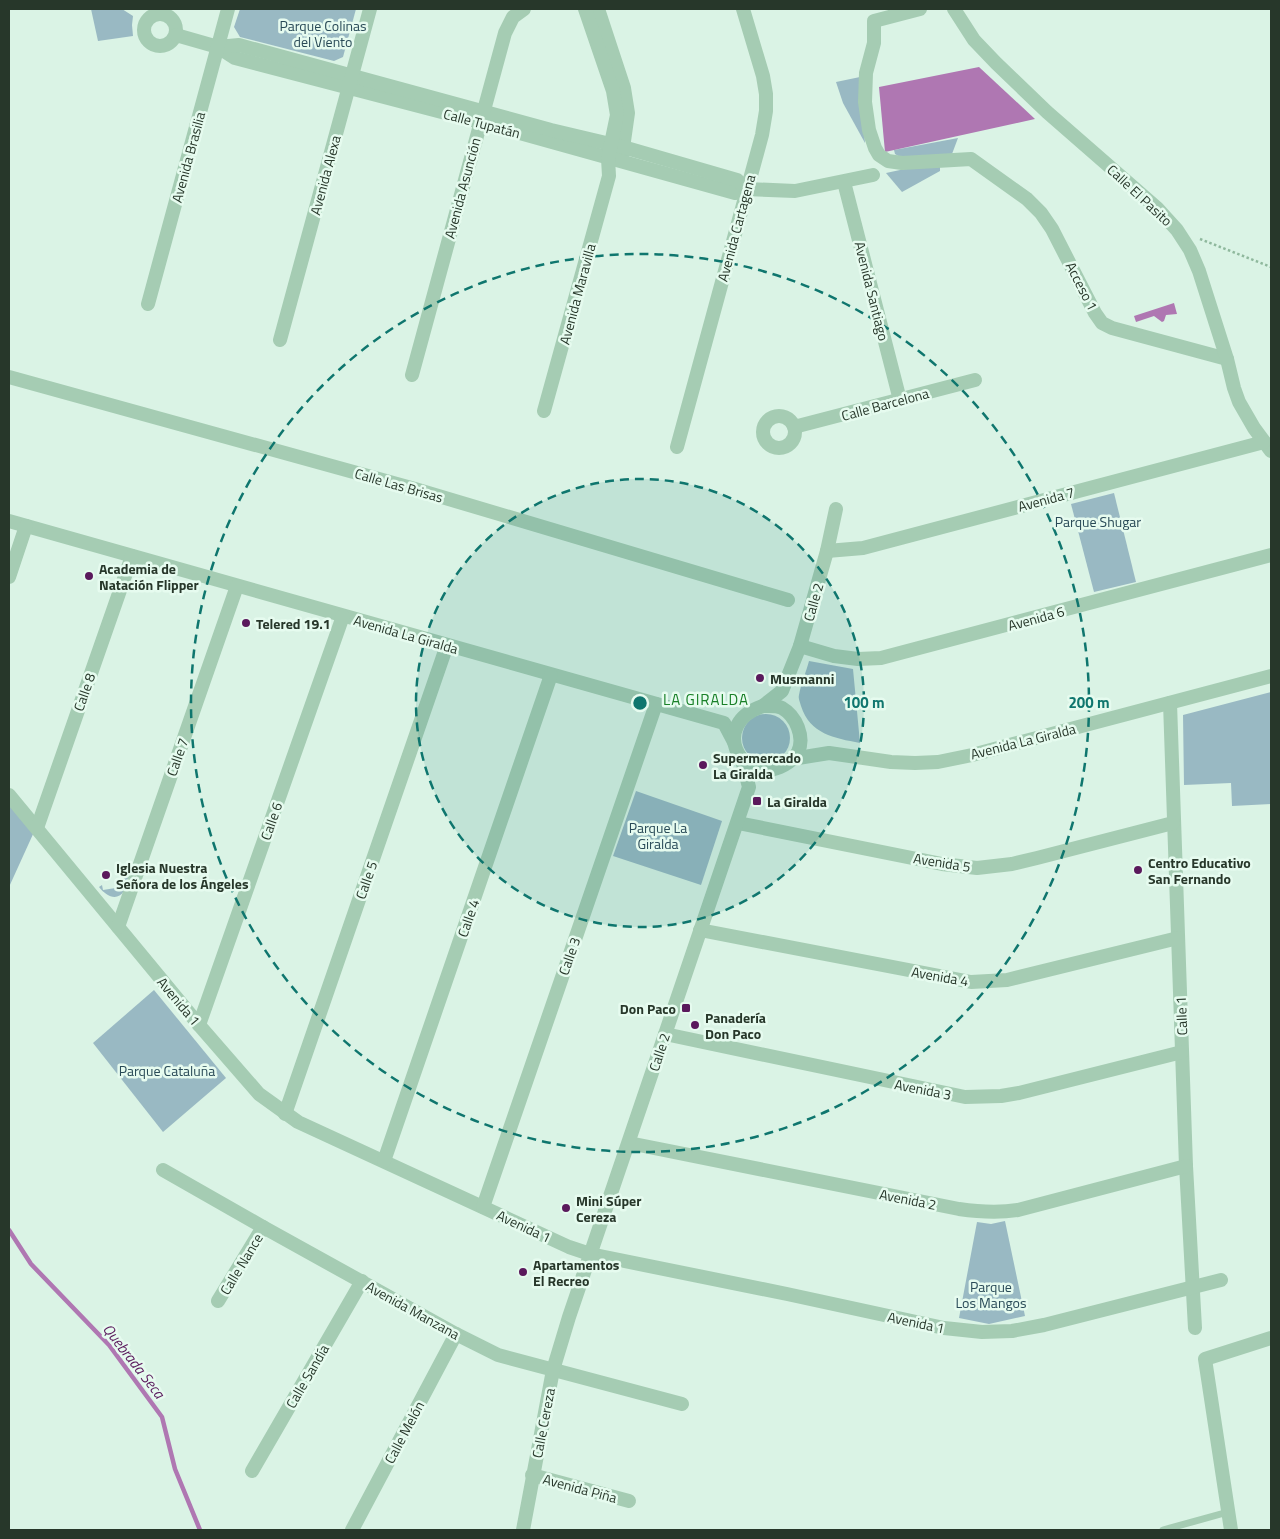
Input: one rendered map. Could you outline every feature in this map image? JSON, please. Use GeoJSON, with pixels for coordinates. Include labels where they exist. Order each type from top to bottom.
{"type":"FeatureCollection","features":[{"type":"Feature","properties":{"kind":"street","name":"Avenida Brasilia"},"geometry":{"type":"LineString","coordinates":[[148,304],[228,9]]}},
{"type":"Feature","properties":{"kind":"street","name":"Avenida Alexa"},"geometry":{"type":"LineString","coordinates":[[280,340],[370,9]]}},
{"type":"Feature","properties":{"kind":"street","name":"Avenida Asunción"},"geometry":{"type":"LineString","coordinates":[[412,374],[505,33],[513,17],[524,9]]}},
{"type":"Feature","properties":{"kind":"street","name":"Avenida Maravilla"},"geometry":{"type":"LineString","coordinates":[[585,9],[613,91],[616,115],[616,153]]}},
{"type":"Feature","properties":{"kind":"street","name":"Avenida Maravilla"},"geometry":{"type":"LineString","coordinates":[[544,411],[628,113],[624,88],[598,9]]}},
{"type":"Feature","properties":{"kind":"street","name":"Avenida Cartagena"},"geometry":{"type":"LineString","coordinates":[[677,447],[762,135],[766,111],[763,76],[743,9]]}},
{"type":"Feature","properties":{"kind":"street","name":"Acceso 1"},"geometry":{"type":"LineString","coordinates":[[920,9],[874,21],[874,43],[866,73],[865,102],[869,130],[875,148],[880,155],[888,161],[902,163],[971,159],[1027,199],[1041,212],[1052,229],[1094,313],[1102,323],[1112,328],[1227,360]]}},
{"type":"Feature","properties":{"kind":"street","name":"Calle El Pasito"},"geometry":{"type":"LineString","coordinates":[[954,9],[974,40],[1002,69],[1047,112],[1157,208],[1178,230],[1190,250],[1199,271],[1239,402],[1254,428],[1268,446]]}},
{"type":"Feature","properties":{"kind":"street","name":"Calle Tupatán"},"geometry":{"type":"LineString","coordinates":[[176,35],[218,47],[235,58],[351,82],[616,153],[735,193],[747,189],[795,190],[873,175]]}},
{"type":"Feature","properties":{"kind":"street","name":"Avenida Santiago"},"geometry":{"type":"LineString","coordinates":[[844,182],[900,400]]}},
{"type":"Feature","properties":{"kind":"street","name":"Calle Las Brisas"},"geometry":{"type":"LineString","coordinates":[[9,377],[415,489],[788,600]]}},
{"type":"Feature","properties":{"kind":"street","name":"Calle Barcelona"},"geometry":{"type":"LineString","coordinates":[[794,427],[974,380]]}},
{"type":"Feature","properties":{"kind":"street","name":"Avenida 7"},"geometry":{"type":"LineString","coordinates":[[827,551],[862,548],[1268,446]]}},
{"type":"Feature","properties":{"kind":"street","name":"Calle 2"},"geometry":{"type":"LineString","coordinates":[[782,691],[800,646],[827,551],[836,510]]}},
{"type":"Feature","properties":{"kind":"street","name":"Avenida La Giralda"},"geometry":{"type":"LineString","coordinates":[[9,521],[724,723]]}},
{"type":"Feature","properties":{"kind":"street"},"geometry":{"type":"LineString","coordinates":[[9,577],[26,526]]}},
{"type":"Feature","properties":{"kind":"street","name":"Avenida 6"},"geometry":{"type":"LineString","coordinates":[[800,646],[834,656],[858,659],[890,656],[1271,555]]}},
{"type":"Feature","properties":{"kind":"street","name":"Calle 8"},"geometry":{"type":"LineString","coordinates":[[36,828],[132,556]]}},
{"type":"Feature","properties":{"kind":"street","name":"Calle 7"},"geometry":{"type":"LineString","coordinates":[[118,927],[236,586]]}},
{"type":"Feature","properties":{"kind":"street","name":"Calle 6"},"geometry":{"type":"LineString","coordinates":[[199,1025],[344,616]]}},
{"type":"Feature","properties":{"kind":"street","name":"Calle 5"},"geometry":{"type":"LineString","coordinates":[[285,1114],[448,646]]}},
{"type":"Feature","properties":{"kind":"street","name":"Calle 4"},"geometry":{"type":"LineString","coordinates":[[384,1161],[551,675]]}},
{"type":"Feature","properties":{"kind":"street","name":"Avenida La Giralda"},"geometry":{"type":"LineString","coordinates":[[800,733],[812,745],[830,753],[891,762],[938,762],[972,755],[1271,676]]}},
{"type":"Feature","properties":{"kind":"street"},"geometry":{"type":"LineString","coordinates":[[763,706],[782,708],[788,713],[800,733],[800,743],[792,760],[776,768],[750,787],[742,760],[724,723],[763,706],[782,691],[788,713]]}},
{"type":"Feature","properties":{"kind":"street","name":"Calle 1"},"geometry":{"type":"LineString","coordinates":[[1170,703],[1186,1166],[1195,1328]]}},
{"type":"Feature","properties":{"kind":"street","name":"Calle 3"},"geometry":{"type":"LineString","coordinates":[[483,1207],[656,704]]}},
{"type":"Feature","properties":{"kind":"street"},"geometry":{"type":"LineString","coordinates":[[734,742],[737,725],[743,716]]}},
{"type":"Feature","properties":{"kind":"street","name":"Avenida La Giralda"},"geometry":{"type":"LineString","coordinates":[[792,760],[830,753]]}},
{"type":"Feature","properties":{"kind":"street"},"geometry":{"type":"LineString","coordinates":[[742,760],[751,766],[759,768],[776,768]]}},
{"type":"Feature","properties":{"kind":"street","name":"Calle 2"},"geometry":{"type":"LineString","coordinates":[[569,1316],[750,787]]}},
{"type":"Feature","properties":{"kind":"street","name":"Avenida 1"},"geometry":{"type":"LineString","coordinates":[[9,795],[199,1025],[259,1094],[298,1122],[569,1247],[590,1254],[944,1328],[982,1332],[1012,1331],[1044,1325],[1221,1280]]}},
{"type":"Feature","properties":{"kind":"street","name":"Avenida 5"},"geometry":{"type":"LineString","coordinates":[[738,823],[942,864],[978,868],[1012,864],[1174,823]]}},
{"type":"Feature","properties":{"kind":"street","name":"Avenida 4"},"geometry":{"type":"LineString","coordinates":[[700,930],[971,982],[1007,980],[1178,938]]}},
{"type":"Feature","properties":{"kind":"street","name":"Avenida 3"},"geometry":{"type":"LineString","coordinates":[[665,1034],[965,1096],[1001,1096],[1019,1093],[1182,1052]]}},
{"type":"Feature","properties":{"kind":"street","name":"Avenida 2"},"geometry":{"type":"LineString","coordinates":[[628,1143],[981,1212],[1018,1210],[1186,1166]]}},
{"type":"Feature","properties":{"kind":"street","name":"Avenida Manzana"},"geometry":{"type":"LineString","coordinates":[[163,1170],[456,1334],[498,1355],[682,1404]]}},
{"type":"Feature","properties":{"kind":"street","name":"Calle Nance"},"geometry":{"type":"LineString","coordinates":[[218,1301],[263,1227]]}},
{"type":"Feature","properties":{"kind":"street","name":"Calle Sandía"},"geometry":{"type":"LineString","coordinates":[[252,1471],[362,1281]]}},
{"type":"Feature","properties":{"kind":"street","name":"Calle Cereza"},"geometry":{"type":"LineString","coordinates":[[523,1530],[553,1370],[569,1316]]}},
{"type":"Feature","properties":{"kind":"street","name":"Calle Melón"},"geometry":{"type":"LineString","coordinates":[[352,1530],[456,1334]]}},
{"type":"Feature","properties":{"kind":"street"},"geometry":{"type":"LineString","coordinates":[[1231,1530],[1205,1359],[1271,1338]]}},
{"type":"Feature","properties":{"kind":"street","name":"Avenida Piña"},"geometry":{"type":"LineString","coordinates":[[532,1474],[628,1501]]}},
{"type":"Feature","properties":{"kind":"lane"},"geometry":{"type":"LineString","coordinates":[[1163,1530],[1228,1512]]}},
{"type":"Feature","properties":{"kind":"path"},"geometry":{"type":"LineString","coordinates":[[1178,230],[1271,266]]}},
{"type":"Feature","properties":{"kind":"green space"},"geometry":{"type":"Polygon","coordinates":[[[91,9],[122,9],[133,16],[133,36],[98,41],[91,9]]]}},
{"type":"Feature","properties":{"kind":"green space","name":"Parque Colinas del Viento"},"geometry":{"type":"Polygon","coordinates":[[[240,9],[356,9],[343,57],[334,61],[240,37],[234,27],[240,9]]]}},
{"type":"Feature","properties":{"kind":"green space"},"geometry":{"type":"Polygon","coordinates":[[[860,77],[865,143],[843,103],[836,82],[860,77]]]}},
{"type":"Feature","properties":{"kind":"green space"},"geometry":{"type":"Polygon","coordinates":[[[958,138],[952,154],[900,157],[895,154],[894,150],[958,138]]]}},
{"type":"Feature","properties":{"kind":"green space"},"geometry":{"type":"Polygon","coordinates":[[[914,167],[940,167],[940,171],[902,192],[886,173],[914,167]]]}},
{"type":"Feature","properties":{"kind":"green space","name":"Parque Shugar"},"geometry":{"type":"Polygon","coordinates":[[[1114,493],[1136,582],[1094,592],[1071,504],[1114,493]]]}},
{"type":"Feature","properties":{"kind":"green space"},"geometry":{"type":"Polygon","coordinates":[[[809,661],[853,669],[860,743],[824,733],[810,723],[805,715],[799,696],[809,661]]]}},
{"type":"Feature","properties":{"kind":"green space"},"geometry":{"type":"Polygon","coordinates":[[[1271,692],[1271,804],[1232,806],[1231,783],[1184,785],[1183,715],[1271,692]]]}},
{"type":"Feature","properties":{"kind":"green space"},"geometry":{"type":"Polygon","coordinates":[[[761,714],[771,714],[783,721],[790,733],[790,743],[783,755],[771,762],[761,762],[753,758],[746,751],[742,743],[742,733],[746,725],[753,718],[761,714]]]}},
{"type":"Feature","properties":{"kind":"green space","name":"Parque La Giralda"},"geometry":{"type":"Polygon","coordinates":[[[636,791],[722,821],[701,885],[613,856],[636,791]]]}},
{"type":"Feature","properties":{"kind":"green space"},"geometry":{"type":"Polygon","coordinates":[[[9,801],[34,832],[9,887],[9,801]]]}},
{"type":"Feature","properties":{"kind":"green space"},"geometry":{"type":"Polygon","coordinates":[[[126,863],[133,864],[124,891],[115,897],[108,895],[99,887],[102,885],[103,890],[122,887],[120,883],[126,863]]]}},
{"type":"Feature","properties":{"kind":"green space","name":"Parque Cataluña"},"geometry":{"type":"Polygon","coordinates":[[[154,990],[226,1078],[163,1132],[93,1043],[154,990]]]}},
{"type":"Feature","properties":{"kind":"green space","name":"Parque Los Mangos"},"geometry":{"type":"Polygon","coordinates":[[[1005,1221],[1025,1316],[989,1324],[959,1318],[977,1222],[991,1224],[1005,1221]]]}},
{"type":"Feature","properties":{"kind":"shaded area"},"geometry":{"type":"Polygon","coordinates":[[[979,67],[1035,119],[885,152],[879,87],[979,67]]]}},
{"type":"Feature","properties":{"kind":"shaded area"},"geometry":{"type":"Polygon","coordinates":[[[1174,303],[1177,314],[1166,315],[1162,322],[1154,316],[1136,322],[1134,316],[1174,303]]]}},
{"type":"Feature","properties":{"kind":"waterway","name":"Quebrada Seca"},"geometry":{"type":"LineString","coordinates":[[9,1230],[31,1264],[109,1345],[162,1417],[175,1469],[200,1530]]}},
{"type":"Feature","properties":{"kind":"place","name":"Academia de Natación Flipper"},"geometry":{"type":"Point","coordinates":[89,576]}},
{"type":"Feature","properties":{"kind":"place","name":"Telered 19.1"},"geometry":{"type":"Point","coordinates":[246,623]}},
{"type":"Feature","properties":{"kind":"place","name":"Musmanni"},"geometry":{"type":"Point","coordinates":[760,678]}},
{"type":"Feature","properties":{"kind":"place","name":"Supermercado La Giralda"},"geometry":{"type":"Point","coordinates":[703,765]}},
{"type":"Feature","properties":{"kind":"place","name":"La Giralda"},"geometry":{"type":"Point","coordinates":[757,801]}},
{"type":"Feature","properties":{"kind":"place","name":"Centro Educativo San Fernando"},"geometry":{"type":"Point","coordinates":[1138,870]}},
{"type":"Feature","properties":{"kind":"place","name":"Iglesia Nuestra Señora de los Ángeles"},"geometry":{"type":"Point","coordinates":[106,875]}},
{"type":"Feature","properties":{"kind":"place","name":"Don Paco"},"geometry":{"type":"Point","coordinates":[686,1008]}},
{"type":"Feature","properties":{"kind":"place","name":"Panadería Don Paco"},"geometry":{"type":"Point","coordinates":[695,1025]}},
{"type":"Feature","properties":{"kind":"place","name":"Mini Súper Cereza"},"geometry":{"type":"Point","coordinates":[566,1208]}},
{"type":"Feature","properties":{"kind":"place","name":"Apartamentos El Recreo"},"geometry":{"type":"Point","coordinates":[523,1272]}},
{"type":"Feature","properties":{"kind":"district","name":"LA GIRALDA"},"geometry":{"type":"Point","coordinates":[706,699]}}]}
